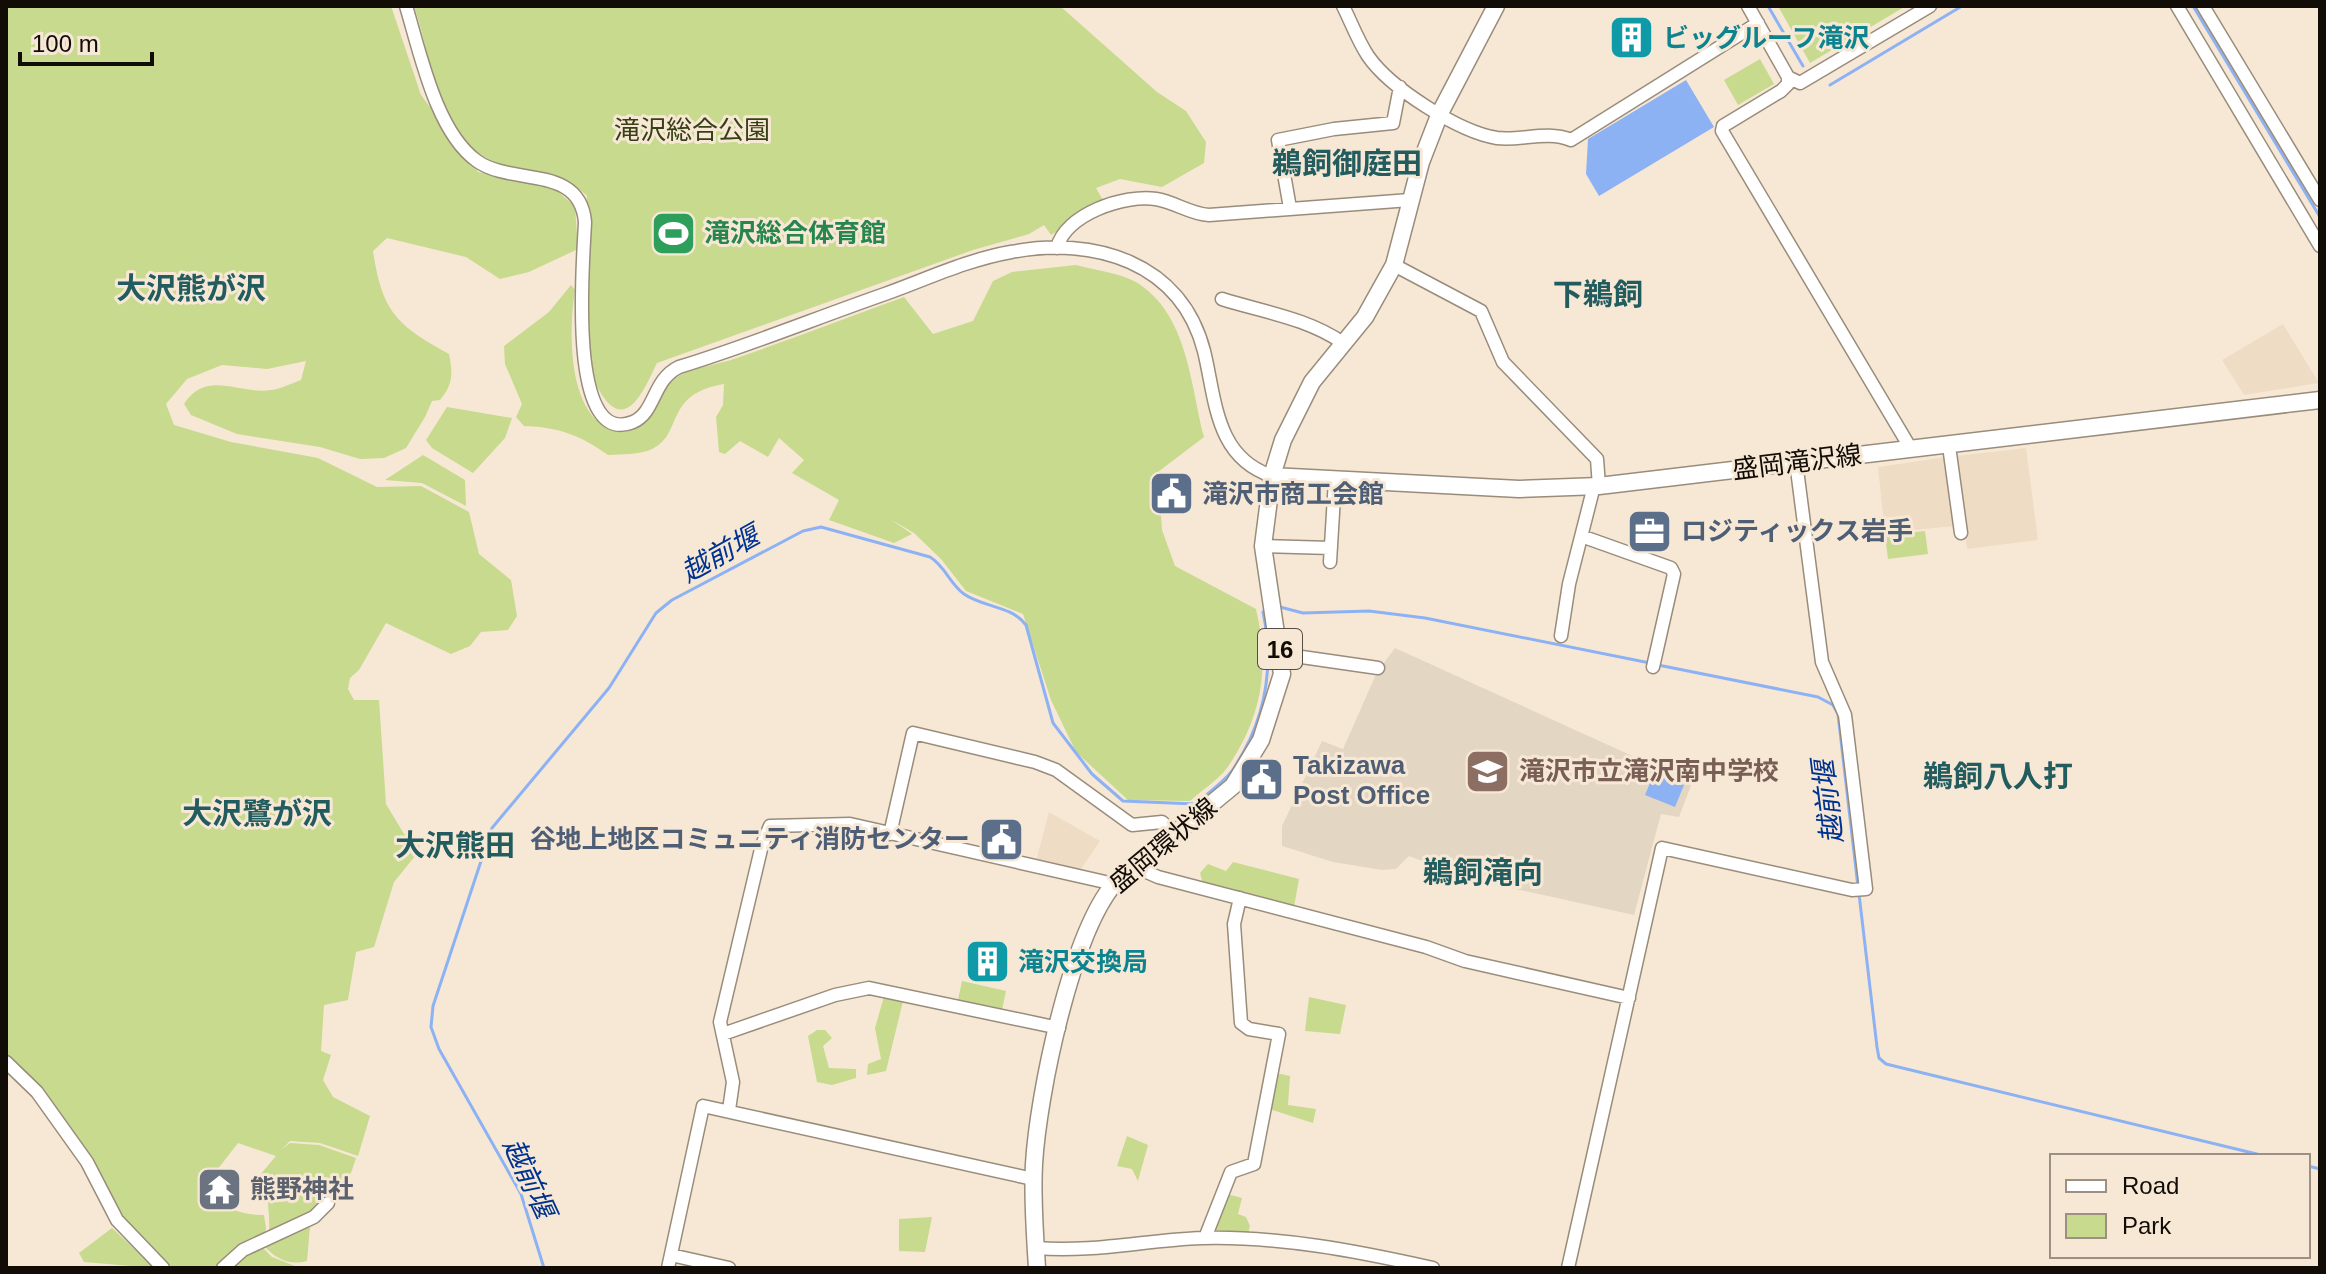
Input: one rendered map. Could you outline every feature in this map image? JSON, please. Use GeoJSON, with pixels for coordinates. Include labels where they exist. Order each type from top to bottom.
{"type":"FeatureCollection","features":[{"type":"Feature","properties":{"kind":"main road","name":"盛岡環状線"},"geometry":{"type":"LineString","coordinates":[[1037,1268],[1033,1179],[1038,1132],[1059,1028],[1084,932],[1098,902],[1114,884],[1174,833],[1211,807],[1233,786],[1252,759],[1278,691],[1281,654],[1263,546],[1272,476],[1293,415],[1312,382],[1365,317],[1394,265],[1410,200],[1440,113],[1496,6]]}},
{"type":"Feature","properties":{"kind":"main road","name":"盛岡滝沢線"},"geometry":{"type":"LineString","coordinates":[[1272,476],[1519,489],[1597,486],[2320,400]]}},
{"type":"Feature","properties":{"kind":"street"},"geometry":{"type":"LineString","coordinates":[[406,6],[430,86],[461,147],[479,163],[550,181],[569,189],[581,201],[585,222],[583,362],[596,409],[609,421],[629,424],[637,420],[651,403],[659,382],[679,367],[941,271],[1011,252],[1080,248],[1128,260],[1146,269],[1174,292],[1194,319],[1222,433],[1256,470],[1272,476]]}},
{"type":"Feature","properties":{"kind":"street"},"geometry":{"type":"LineString","coordinates":[[1343,6],[1368,56],[1400,87],[1473,133],[1519,140],[1547,135],[1571,140],[1758,23]]}},
{"type":"Feature","properties":{"kind":"street"},"geometry":{"type":"LineString","coordinates":[[1748,6],[1788,77],[1788,84],[1723,126],[1722,131],[1911,449]]}},
{"type":"Feature","properties":{"kind":"street"},"geometry":{"type":"LineString","coordinates":[[1788,77],[1800,83],[1930,6]]}},
{"type":"Feature","properties":{"kind":"street"},"geometry":{"type":"LineString","coordinates":[[2177,6],[2320,246]]}},
{"type":"Feature","properties":{"kind":"street"},"geometry":{"type":"LineString","coordinates":[[2203,6],[2320,200]]}},
{"type":"Feature","properties":{"kind":"street"},"geometry":{"type":"LineString","coordinates":[[1290,208],[1278,140],[1334,129],[1393,123],[1400,87]]}},
{"type":"Feature","properties":{"kind":"street"},"geometry":{"type":"LineString","coordinates":[[1057,248],[1063,232],[1097,211],[1128,199],[1159,199],[1196,214],[1410,200]]}},
{"type":"Feature","properties":{"kind":"street"},"geometry":{"type":"LineString","coordinates":[[1394,265],[1481,311],[1503,362],[1597,459],[1597,486],[1569,584],[1561,636]]}},
{"type":"Feature","properties":{"kind":"street"},"geometry":{"type":"LineString","coordinates":[[1222,299],[1280,317],[1297,319],[1343,343]]}},
{"type":"Feature","properties":{"kind":"street"},"geometry":{"type":"LineString","coordinates":[[1949,446],[1961,533]]}},
{"type":"Feature","properties":{"kind":"street"},"geometry":{"type":"LineString","coordinates":[[1568,1268],[1662,848],[1858,890],[1866,889],[1845,715],[1822,662],[1796,462]]}},
{"type":"Feature","properties":{"kind":"street"},"geometry":{"type":"LineString","coordinates":[[1330,562],[1335,480]]}},
{"type":"Feature","properties":{"kind":"street"},"geometry":{"type":"LineString","coordinates":[[1584,537],[1671,568],[1674,574],[1654,664]]}},
{"type":"Feature","properties":{"kind":"street"},"geometry":{"type":"LineString","coordinates":[[1263,546],[1331,548]]}},
{"type":"Feature","properties":{"kind":"street"},"geometry":{"type":"LineString","coordinates":[[1281,654],[1378,668]]}},
{"type":"Feature","properties":{"kind":"street"},"geometry":{"type":"LineString","coordinates":[[890,834],[913,733],[1035,762],[1056,770],[1132,825],[1162,822],[1174,833]]}},
{"type":"Feature","properties":{"kind":"street"},"geometry":{"type":"LineString","coordinates":[[729,1110],[733,1082],[720,1022],[762,845],[770,826],[850,824],[1114,884]]}},
{"type":"Feature","properties":{"kind":"street"},"geometry":{"type":"LineString","coordinates":[[1133,866],[1158,877],[1426,947],[1465,961],[1629,998]]}},
{"type":"Feature","properties":{"kind":"street"},"geometry":{"type":"LineString","coordinates":[[1205,1238],[1231,1172],[1254,1164],[1279,1034],[1249,1029],[1241,1023],[1234,924],[1240,898]]}},
{"type":"Feature","properties":{"kind":"street"},"geometry":{"type":"LineString","coordinates":[[723,1034],[835,995],[869,988],[1059,1028]]}},
{"type":"Feature","properties":{"kind":"street"},"geometry":{"type":"LineString","coordinates":[[7,1064],[37,1092],[87,1162],[117,1220],[163,1268]]}},
{"type":"Feature","properties":{"kind":"street"},"geometry":{"type":"LineString","coordinates":[[729,1268],[670,1261],[703,1106],[1033,1179]]}},
{"type":"Feature","properties":{"kind":"street"},"geometry":{"type":"LineString","coordinates":[[223,1268],[243,1250],[314,1217],[328,1203]]}},
{"type":"Feature","properties":{"kind":"street"},"geometry":{"type":"LineString","coordinates":[[1036,1248],[1067,1251],[1205,1238],[1335,1246],[1433,1268]]}},
{"type":"Feature","properties":{"kind":"shaded area"},"geometry":{"type":"Polygon","coordinates":[[[2283,324],[2319,383],[2244,395],[2222,360],[2283,324]]]}},
{"type":"Feature","properties":{"kind":"shaded area"},"geometry":{"type":"Polygon","coordinates":[[[2026,448],[2038,540],[1967,549],[1956,456],[2026,448]]]}},
{"type":"Feature","properties":{"kind":"shaded area"},"geometry":{"type":"Polygon","coordinates":[[[1946,457],[1955,526],[1885,533],[1878,467],[1946,457]]]}},
{"type":"Feature","properties":{"kind":"shaded area","name":"滝沢市立滝沢南中学校"},"geometry":{"type":"Polygon","coordinates":[[[1395,648],[1692,783],[1679,817],[1661,814],[1634,915],[1470,879],[1409,856],[1396,869],[1382,870],[1333,862],[1282,846],[1282,826],[1322,741],[1343,749],[1377,672],[1395,648]]]}},
{"type":"Feature","properties":{"kind":"shaded area"},"geometry":{"type":"Polygon","coordinates":[[[1049,812],[1100,841],[1081,869],[1036,861],[1049,812]]]}},
{"type":"Feature","properties":{"kind":"green space"},"geometry":{"type":"Polygon","coordinates":[[[6,6],[391,6],[421,95],[478,172],[552,187],[575,206],[578,249],[529,272],[500,279],[466,257],[387,238],[373,251],[381,288],[394,314],[416,334],[449,354],[451,378],[447,389],[440,400],[432,401],[406,448],[384,458],[360,459],[320,447],[237,434],[191,415],[184,404],[193,394],[213,386],[259,391],[283,387],[301,380],[306,361],[267,369],[222,365],[187,379],[166,404],[174,425],[231,442],[318,458],[377,487],[421,486],[469,512],[479,554],[511,580],[517,616],[508,630],[481,632],[470,646],[451,654],[386,623],[359,670],[350,678],[348,689],[354,700],[379,700],[386,804],[404,834],[418,836],[420,850],[394,882],[374,947],[356,952],[348,1000],[324,1005],[321,1051],[331,1055],[323,1080],[333,1097],[370,1116],[358,1156],[320,1143],[290,1141],[281,1150],[290,1143],[319,1145],[356,1158],[351,1173],[311,1215],[307,1261],[295,1263],[284,1260],[264,1246],[269,1233],[268,1182],[260,1175],[276,1156],[238,1143],[203,1188],[207,1198],[221,1205],[264,1215],[266,1228],[262,1247],[272,1257],[300,1268],[172,1267],[121,1218],[6,1057],[6,6]]]}},
{"type":"Feature","properties":{"kind":"green space","name":"滝沢総合公園"},"geometry":{"type":"Polygon","coordinates":[[[414,6],[1060,6],[1157,92],[1186,111],[1206,142],[1204,163],[1162,187],[1120,179],[1096,188],[1104,202],[1051,235],[1044,225],[1029,234],[973,250],[657,363],[640,396],[625,409],[617,409],[608,403],[599,390],[583,357],[581,292],[591,228],[584,213],[587,196],[565,181],[491,160],[469,146],[443,108],[414,6]]]}},
{"type":"Feature","properties":{"kind":"green space"},"geometry":{"type":"Polygon","coordinates":[[[1778,6],[1906,6],[1810,63],[1778,6]]]}},
{"type":"Feature","properties":{"kind":"green space"},"geometry":{"type":"Polygon","coordinates":[[[1760,59],[1774,84],[1738,105],[1724,80],[1760,59]]]}},
{"type":"Feature","properties":{"kind":"green space"},"geometry":{"type":"Polygon","coordinates":[[[1076,265],[1136,282],[1167,312],[1177,331],[1204,437],[1158,472],[1162,530],[1175,566],[1256,609],[1262,672],[1255,711],[1227,768],[1190,801],[1128,800],[1076,752],[1051,700],[1023,614],[966,591],[941,559],[914,533],[890,519],[912,534],[894,543],[829,520],[839,500],[792,473],[804,460],[779,438],[768,457],[740,441],[725,454],[719,452],[716,417],[723,405],[724,384],[692,396],[683,405],[662,442],[652,449],[636,453],[608,455],[568,433],[524,426],[516,417],[522,404],[505,364],[504,346],[549,312],[571,285],[575,290],[572,346],[578,388],[597,420],[612,429],[624,431],[642,424],[673,380],[693,370],[731,360],[904,297],[933,334],[973,321],[993,281],[1012,272],[1076,265]]]}},
{"type":"Feature","properties":{"kind":"green space"},"geometry":{"type":"Polygon","coordinates":[[[447,407],[512,418],[505,438],[473,473],[432,448],[426,440],[447,407]]]}},
{"type":"Feature","properties":{"kind":"green space"},"geometry":{"type":"Polygon","coordinates":[[[423,455],[465,480],[466,506],[422,483],[385,480],[423,455]]]}},
{"type":"Feature","properties":{"kind":"green space"},"geometry":{"type":"Polygon","coordinates":[[[1925,531],[1928,554],[1888,559],[1885,535],[1925,531]]]}},
{"type":"Feature","properties":{"kind":"green space"},"geometry":{"type":"Polygon","coordinates":[[[1233,862],[1299,879],[1294,907],[1203,884],[1200,873],[1208,864],[1226,871],[1233,862]]]}},
{"type":"Feature","properties":{"kind":"green space"},"geometry":{"type":"Polygon","coordinates":[[[962,981],[1006,991],[1002,1010],[958,1000],[962,981]]]}},
{"type":"Feature","properties":{"kind":"green space"},"geometry":{"type":"Polygon","coordinates":[[[885,993],[904,997],[886,1071],[867,1075],[868,1064],[881,1059],[875,1028],[885,993]]]}},
{"type":"Feature","properties":{"kind":"green space"},"geometry":{"type":"Polygon","coordinates":[[[1309,997],[1346,1005],[1340,1034],[1305,1031],[1309,997]]]}},
{"type":"Feature","properties":{"kind":"green space"},"geometry":{"type":"Polygon","coordinates":[[[817,1030],[825,1030],[832,1038],[823,1046],[829,1068],[856,1069],[856,1078],[832,1085],[817,1082],[808,1036],[817,1030]]]}},
{"type":"Feature","properties":{"kind":"green space"},"geometry":{"type":"Polygon","coordinates":[[[1276,1073],[1290,1076],[1288,1105],[1316,1109],[1313,1123],[1269,1109],[1276,1073]]]}},
{"type":"Feature","properties":{"kind":"green space"},"geometry":{"type":"Polygon","coordinates":[[[1127,1136],[1148,1145],[1138,1181],[1132,1169],[1117,1166],[1127,1136]]]}},
{"type":"Feature","properties":{"kind":"green space"},"geometry":{"type":"Polygon","coordinates":[[[1227,1194],[1242,1198],[1238,1214],[1246,1217],[1250,1226],[1248,1234],[1212,1233],[1227,1194]]]}},
{"type":"Feature","properties":{"kind":"green space"},"geometry":{"type":"Polygon","coordinates":[[[932,1217],[925,1252],[899,1251],[899,1219],[932,1217]]]}},
{"type":"Feature","properties":{"kind":"green space"},"geometry":{"type":"Polygon","coordinates":[[[112,1228],[155,1268],[84,1262],[79,1253],[112,1228]]]}},
{"type":"Feature","properties":{"kind":"water"},"geometry":{"type":"Polygon","coordinates":[[[1686,80],[1714,127],[1599,196],[1586,174],[1588,139],[1686,80]]]}},
{"type":"Feature","properties":{"kind":"water"},"geometry":{"type":"Polygon","coordinates":[[[1654,773],[1684,785],[1675,807],[1645,795],[1654,773]]]}},
{"type":"Feature","properties":{"kind":"waterway"},"geometry":{"type":"LineString","coordinates":[[1768,6],[1803,66]]}},
{"type":"Feature","properties":{"kind":"waterway"},"geometry":{"type":"LineString","coordinates":[[1830,85],[1962,6]]}},
{"type":"Feature","properties":{"kind":"waterway"},"geometry":{"type":"LineString","coordinates":[[2193,6],[2320,217]]}},
{"type":"Feature","properties":{"kind":"waterway","name":"越前堰"},"geometry":{"type":"LineString","coordinates":[[544,1268],[521,1194],[439,1049],[431,1027],[433,1006],[492,828],[609,688],[656,613],[672,600],[803,531],[821,527],[930,557],[964,594],[1005,610],[1026,625],[1053,723],[1092,774],[1123,801],[1195,804],[1232,771],[1252,734],[1267,674],[1263,612],[1267,611]]}},
{"type":"Feature","properties":{"kind":"waterway","name":"越前堰"},"geometry":{"type":"LineString","coordinates":[[1280,607],[1303,613],[1369,611],[1425,618],[1650,663]]}},
{"type":"Feature","properties":{"kind":"waterway","name":"越前堰"},"geometry":{"type":"LineString","coordinates":[[1658,665],[1818,697],[1833,705],[1838,714],[1858,887]]}},
{"type":"Feature","properties":{"kind":"waterway","name":"越前堰"},"geometry":{"type":"LineString","coordinates":[[1859,894],[1877,1047],[1879,1058],[1886,1064],[2257,1154]]}},
{"type":"Feature","properties":{"kind":"waterway","name":"越前堰"},"geometry":{"type":"LineString","coordinates":[[2310,1166],[2320,1169]]}},
{"type":"Feature","properties":{"kind":"place","name":"ビッグルーフ滝沢"},"geometry":{"type":"Point","coordinates":[1632,38]}},
{"type":"Feature","properties":{"kind":"place","name":"滝沢総合体育館"},"geometry":{"type":"Point","coordinates":[673,233]}},
{"type":"Feature","properties":{"kind":"place","name":"滝沢市商工会館"},"geometry":{"type":"Point","coordinates":[1171,494]}},
{"type":"Feature","properties":{"kind":"place","name":"ロジティックス岩手"},"geometry":{"type":"Point","coordinates":[1650,531]}},
{"type":"Feature","properties":{"kind":"place","name":"滝沢市立滝沢南中学校"},"geometry":{"type":"Point","coordinates":[1488,771]}},
{"type":"Feature","properties":{"kind":"place","name":"Takizawa Post Office"},"geometry":{"type":"Point","coordinates":[1262,780]}},
{"type":"Feature","properties":{"kind":"place","name":"谷地上地区コミュニティ消防センター"},"geometry":{"type":"Point","coordinates":[1001,839]}},
{"type":"Feature","properties":{"kind":"place","name":"滝沢交換局"},"geometry":{"type":"Point","coordinates":[987,962]}},
{"type":"Feature","properties":{"kind":"place","name":"熊野神社"},"geometry":{"type":"Point","coordinates":[219,1189]}},
{"type":"Feature","properties":{"kind":"district","name":"鵜飼御庭田"},"geometry":{"type":"Point","coordinates":[1347,163]}},
{"type":"Feature","properties":{"kind":"district","name":"大沢熊が沢"},"geometry":{"type":"Point","coordinates":[191,288]}},
{"type":"Feature","properties":{"kind":"district","name":"下鵜飼"},"geometry":{"type":"Point","coordinates":[1598,294]}},
{"type":"Feature","properties":{"kind":"district","name":"鵜飼八人打"},"geometry":{"type":"Point","coordinates":[1998,776]}},
{"type":"Feature","properties":{"kind":"district","name":"大沢鷺が沢"},"geometry":{"type":"Point","coordinates":[257,813]}},
{"type":"Feature","properties":{"kind":"district","name":"大沢熊田"},"geometry":{"type":"Point","coordinates":[455,845]}},
{"type":"Feature","properties":{"kind":"district","name":"鵜飼滝向"},"geometry":{"type":"Point","coordinates":[1483,872]}}]}
